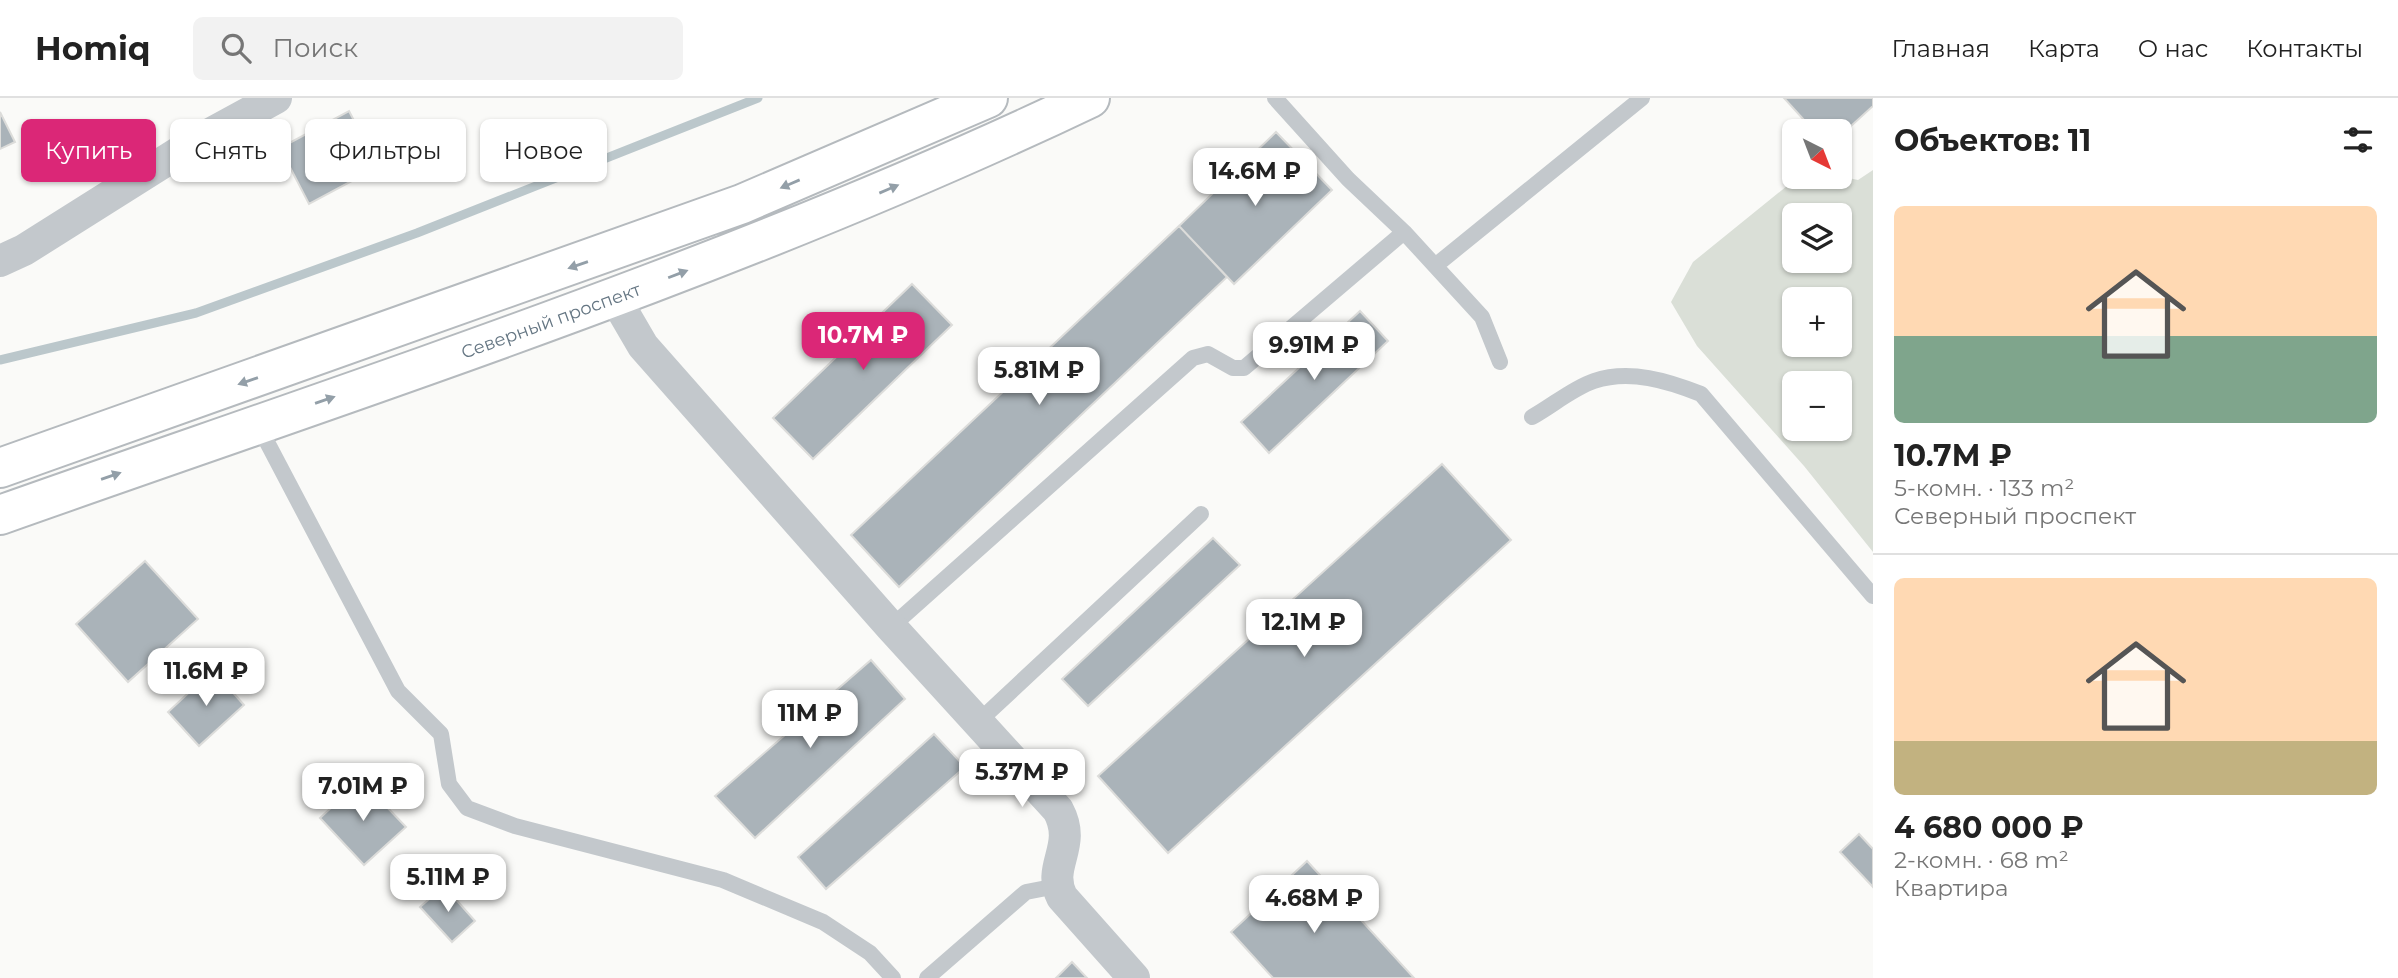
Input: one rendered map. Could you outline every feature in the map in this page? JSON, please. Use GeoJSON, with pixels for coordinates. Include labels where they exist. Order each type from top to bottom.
{"type":"FeatureCollection","features":[{"type":"Feature","properties":{"kind":"main road","name":"Северный проспект"},"geometry":{"type":"LineString","coordinates":[[0,515],[58,471],[716,213],[988,98]]}},
{"type":"Feature","properties":{"kind":"main road","name":"Северный проспект"},"geometry":{"type":"LineString","coordinates":[[0,468],[58,471],[257,424],[615,298],[848,207],[1090,98]]}},
{"type":"Feature","properties":{"kind":"street"},"geometry":{"type":"LineString","coordinates":[[0,261],[24,250],[197,141],[276,98]]}},
{"type":"Feature","properties":{"kind":"street"},"geometry":{"type":"LineString","coordinates":[[615,298],[643,346],[891,627],[1058,810],[1066,825],[1057,886],[1062,897],[1134,978]]}},
{"type":"Feature","properties":{"kind":"lane"},"geometry":{"type":"LineString","coordinates":[[1275,98],[1348,179],[1404,232],[1482,317],[1500,362]]}},
{"type":"Feature","properties":{"kind":"lane"},"geometry":{"type":"LineString","coordinates":[[1435,266],[1642,98]]}},
{"type":"Feature","properties":{"kind":"lane"},"geometry":{"type":"LineString","coordinates":[[891,627],[1193,358],[1208,354],[1233,368],[1244,368],[1404,232]]}},
{"type":"Feature","properties":{"kind":"lane"},"geometry":{"type":"LineString","coordinates":[[1532,417],[1595,381],[1637,376],[1671,382],[1701,394],[1873,596]]}},
{"type":"Feature","properties":{"kind":"lane"},"geometry":{"type":"LineString","coordinates":[[257,424],[398,691],[441,734],[449,784],[467,808],[515,826],[723,880],[823,922],[870,953],[893,978]]}},
{"type":"Feature","properties":{"kind":"lane"},"geometry":{"type":"LineString","coordinates":[[978,722],[1201,514]]}},
{"type":"Feature","properties":{"kind":"lane"},"geometry":{"type":"LineString","coordinates":[[927,978],[1026,892],[1057,886]]}},
{"type":"Feature","properties":{"kind":"shaded area"},"geometry":{"type":"Polygon","coordinates":[[[1873,170],[1873,552],[1804,466],[1697,346],[1671,302],[1693,262],[1783,189],[1852,189],[1852,179],[1858,180],[1873,170]]]}},
{"type":"Feature","properties":{"kind":"building"},"geometry":{"type":"Polygon","coordinates":[[[1784,98],[1873,98],[1873,106],[1852,125],[1852,119],[1803,119],[1784,98]]]}},
{"type":"Feature","properties":{"kind":"building"},"geometry":{"type":"Polygon","coordinates":[[[349,111],[353,119],[334,119],[349,111]]]}},
{"type":"Feature","properties":{"kind":"building"},"geometry":{"type":"Polygon","coordinates":[[[0,112],[15,142],[0,149],[0,112]]]}},
{"type":"Feature","properties":{"kind":"building"},"geometry":{"type":"Polygon","coordinates":[[[1276,132],[1332,190],[1234,284],[1179,226],[1276,132]]]}},
{"type":"Feature","properties":{"kind":"building"},"geometry":{"type":"Polygon","coordinates":[[[305,135],[305,182],[350,182],[309,204],[291,169],[291,142],[305,135]]]}},
{"type":"Feature","properties":{"kind":"building"},"geometry":{"type":"Polygon","coordinates":[[[1179,226],[1227,277],[899,587],[851,535],[1179,226]]]}},
{"type":"Feature","properties":{"kind":"building"},"geometry":{"type":"Polygon","coordinates":[[[912,284],[952,325],[813,459],[773,418],[912,284]]]}},
{"type":"Feature","properties":{"kind":"building"},"geometry":{"type":"Polygon","coordinates":[[[1360,311],[1388,341],[1269,453],[1241,422],[1360,311]]]}},
{"type":"Feature","properties":{"kind":"building"},"geometry":{"type":"Polygon","coordinates":[[[1442,464],[1511,540],[1168,853],[1098,776],[1442,464]]]}},
{"type":"Feature","properties":{"kind":"building"},"geometry":{"type":"Polygon","coordinates":[[[1213,538],[1240,565],[1088,706],[1062,679],[1213,538]]]}},
{"type":"Feature","properties":{"kind":"building"},"geometry":{"type":"Polygon","coordinates":[[[145,561],[198,619],[128,682],[76,624],[145,561]]]}},
{"type":"Feature","properties":{"kind":"building"},"geometry":{"type":"Polygon","coordinates":[[[871,660],[905,699],[755,838],[715,796],[871,660]]]}},
{"type":"Feature","properties":{"kind":"building"},"geometry":{"type":"Polygon","coordinates":[[[213,670],[244,705],[199,746],[168,712],[213,670]]]}},
{"type":"Feature","properties":{"kind":"building"},"geometry":{"type":"Polygon","coordinates":[[[934,734],[965,767],[826,889],[798,857],[934,734]]]}},
{"type":"Feature","properties":{"kind":"building"},"geometry":{"type":"Polygon","coordinates":[[[361,780],[406,827],[364,865],[320,818],[361,780]]]}},
{"type":"Feature","properties":{"kind":"building"},"geometry":{"type":"Polygon","coordinates":[[[1859,834],[1873,849],[1873,887],[1840,852],[1859,834]]]}},
{"type":"Feature","properties":{"kind":"building"},"geometry":{"type":"Polygon","coordinates":[[[1307,861],[1414,978],[1273,978],[1231,932],[1307,861]]]}},
{"type":"Feature","properties":{"kind":"building"},"geometry":{"type":"Polygon","coordinates":[[[444,886],[475,921],[452,942],[420,907],[444,886]]]}},
{"type":"Feature","properties":{"kind":"building"},"geometry":{"type":"Polygon","coordinates":[[[1072,962],[1087,978],[1056,978],[1072,962]]]}},
{"type":"Feature","properties":{"kind":"waterway"},"geometry":{"type":"LineString","coordinates":[[0,360],[196,313],[417,233],[758,98]]}}]}
